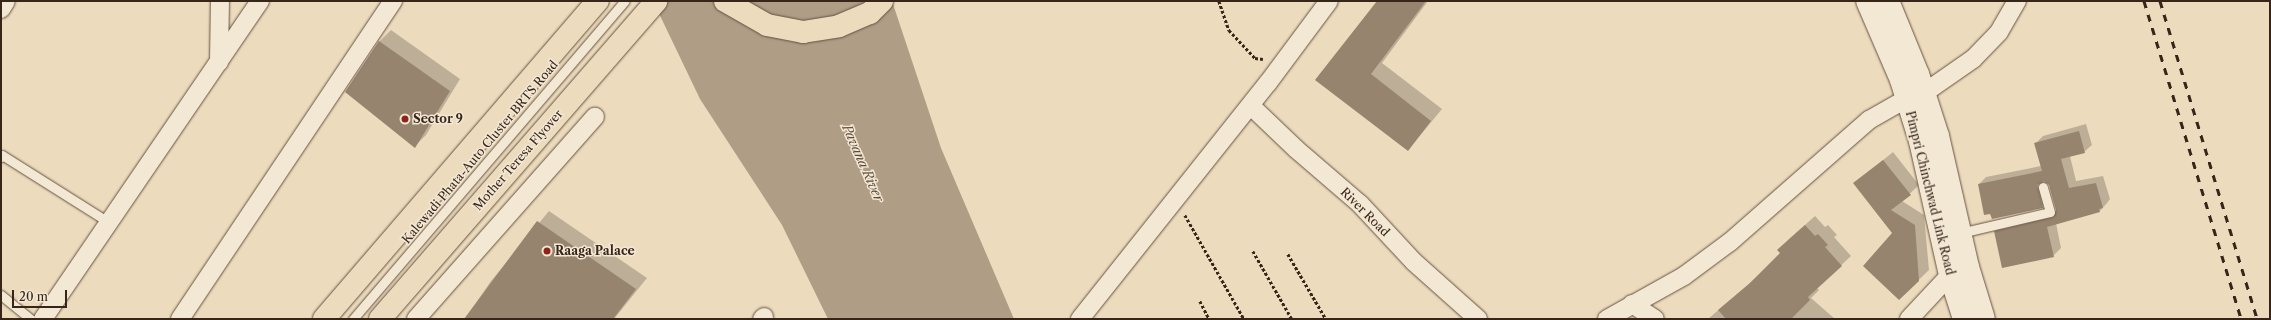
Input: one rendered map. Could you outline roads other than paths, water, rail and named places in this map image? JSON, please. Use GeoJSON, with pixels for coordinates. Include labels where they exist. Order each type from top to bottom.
{"type":"FeatureCollection","features":[{"type":"Feature","properties":{"kind":"main road"},"geometry":{"type":"LineString","coordinates":[[324,319],[598,1]]}},
{"type":"Feature","properties":{"kind":"main road","name":"Mother Teresa Flyover"},"geometry":{"type":"LineString","coordinates":[[380,319],[656,1]]}},
{"type":"Feature","properties":{"kind":"main road"},"geometry":{"type":"LineString","coordinates":[[725,1],[768,25],[804,32],[839,26],[870,13],[882,1]]}},
{"type":"Feature","properties":{"kind":"main road","name":"Pimpri Chinchwad Link Road"},"geometry":{"type":"LineString","coordinates":[[1867,1],[1915,96],[1938,136],[1960,233],[1960,286],[1964,319]]}},
{"type":"Feature","properties":{"kind":"main road","name":"Pimpri Chinchwad Link Road"},"geometry":{"type":"LineString","coordinates":[[1888,1],[1915,96],[1920,141],[1960,286],[1984,319]]}},
{"type":"Feature","properties":{"kind":"street"},"geometry":{"type":"LineString","coordinates":[[1,9],[6,1]]}},
{"type":"Feature","properties":{"kind":"street"},"geometry":{"type":"LineString","coordinates":[[219,62],[220,1]]}},
{"type":"Feature","properties":{"kind":"street"},"geometry":{"type":"LineString","coordinates":[[43,319],[110,223],[161,143],[219,62],[260,1]]}},
{"type":"Feature","properties":{"kind":"street"},"geometry":{"type":"LineString","coordinates":[[180,319],[393,1]]}},
{"type":"Feature","properties":{"kind":"street"},"geometry":{"type":"LineString","coordinates":[[1080,319],[1251,106],[1329,1]]}},
{"type":"Feature","properties":{"kind":"street"},"geometry":{"type":"LineString","coordinates":[[1607,319],[1684,276],[1730,242],[1869,120],[1915,96],[1972,59],[1999,32],[2016,1]]}},
{"type":"Feature","properties":{"kind":"street","name":"River Road"},"geometry":{"type":"LineString","coordinates":[[1251,106],[1296,150],[1360,204],[1414,262],[1478,319]]}},
{"type":"Feature","properties":{"kind":"street"},"geometry":{"type":"LineString","coordinates":[[416,319],[595,117]]}},
{"type":"Feature","properties":{"kind":"street"},"geometry":{"type":"LineString","coordinates":[[1909,319],[1960,286]]}},
{"type":"Feature","properties":{"kind":"street"},"geometry":{"type":"LineString","coordinates":[[1632,304],[1655,319]]}},
{"type":"Feature","properties":{"kind":"lane","name":"Kalewadi Phata-Auto Cluster BRTS Road"},"geometry":{"type":"LineString","coordinates":[[353,319],[624,1]]}},
{"type":"Feature","properties":{"kind":"lane"},"geometry":{"type":"LineString","coordinates":[[1,157],[2,155],[110,223]]}},
{"type":"Feature","properties":{"kind":"lane"},"geometry":{"type":"LineString","coordinates":[[1960,233],[2050,212],[2043,187]]}},
{"type":"Feature","properties":{"kind":"lane"},"geometry":{"type":"LineString","coordinates":[[1,295],[31,319]]}},
{"type":"Feature","properties":{"kind":"water","name":"Pavana River"},"geometry":{"type":"Polygon","coordinates":[[[653,1],[892,1],[941,148],[1014,319],[828,319],[782,225],[700,99],[653,1]]]}},
{"type":"Feature","properties":{"kind":"railway"},"geometry":{"type":"LineString","coordinates":[[2144,1],[2241,319]]}},
{"type":"Feature","properties":{"kind":"railway"},"geometry":{"type":"LineString","coordinates":[[2160,1],[2257,319]]}},
{"type":"Feature","properties":{"kind":"place","name":"Sector 9"},"geometry":{"type":"Point","coordinates":[405,119]}},
{"type":"Feature","properties":{"kind":"place","name":"Raaga Palace"},"geometry":{"type":"Point","coordinates":[547,251]}}]}
